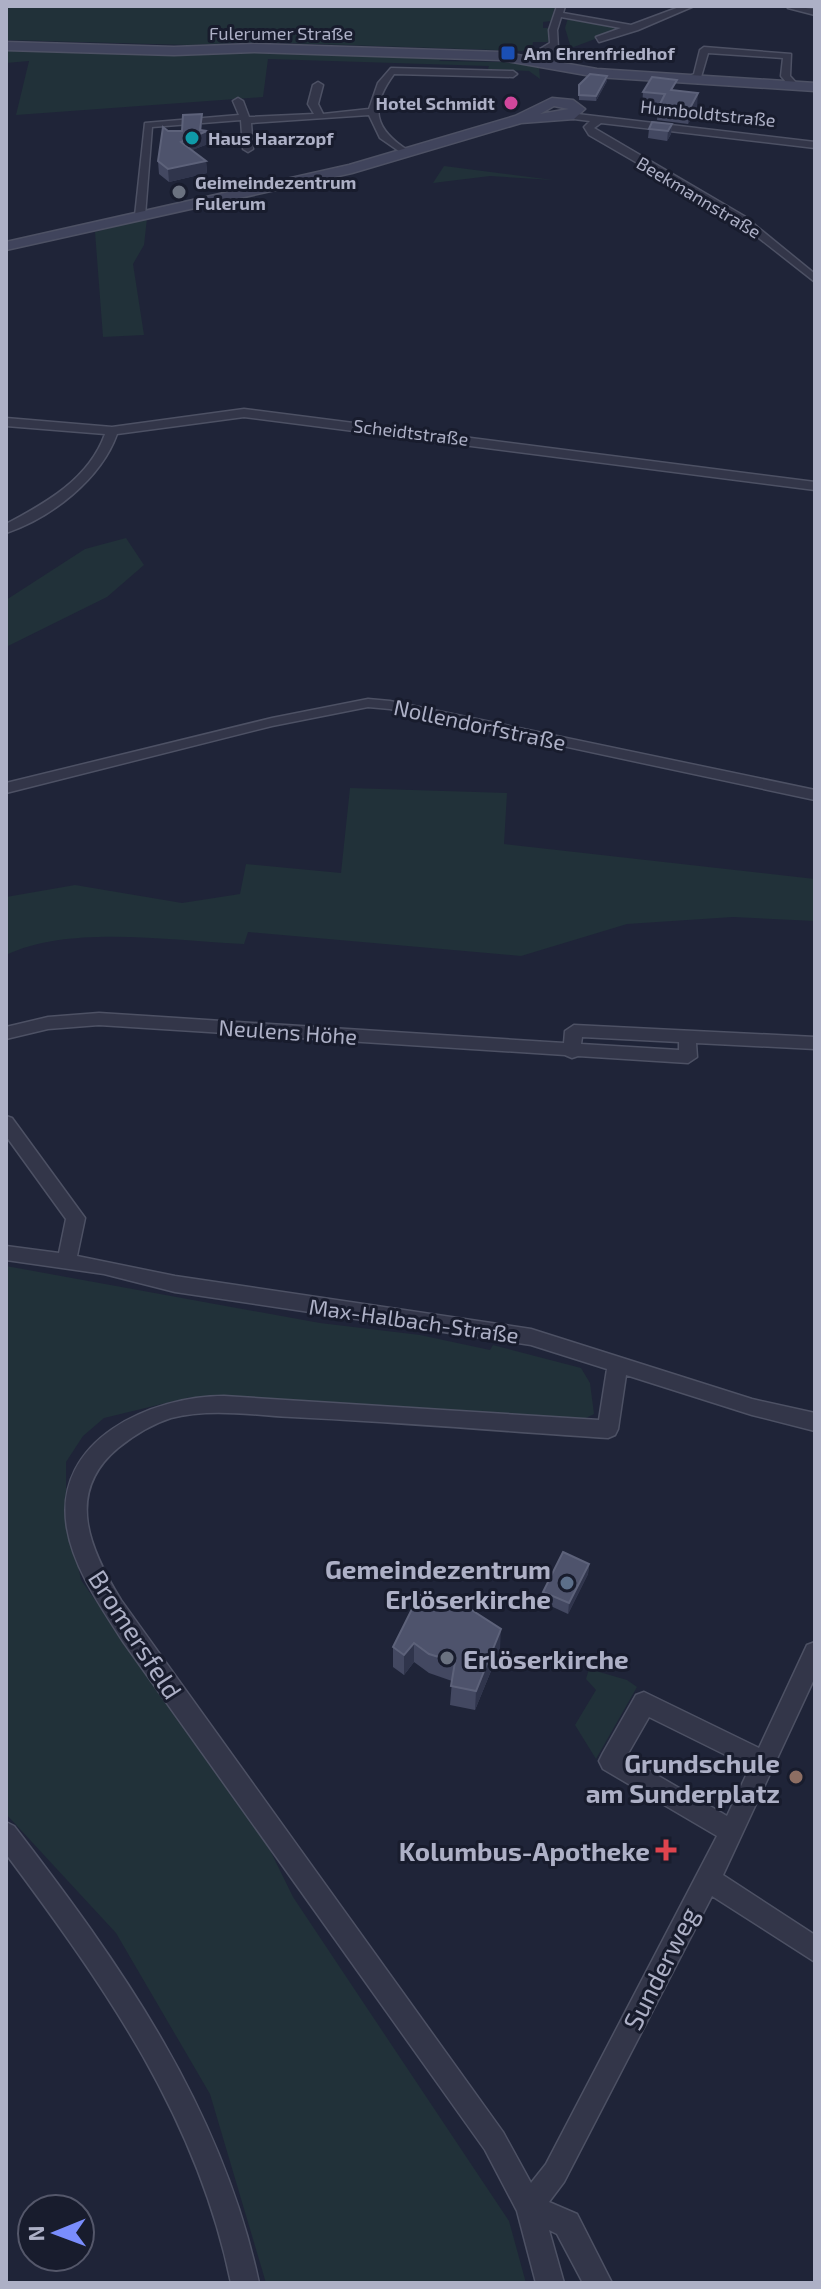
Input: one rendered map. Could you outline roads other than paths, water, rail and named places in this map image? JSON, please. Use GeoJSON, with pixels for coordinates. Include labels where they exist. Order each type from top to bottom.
{"type":"FeatureCollection","features":[{"type":"Feature","properties":{"kind":"main road","name":"Fulerumer Straße"},"geometry":{"type":"LineString","coordinates":[[6,46],[174,51],[254,48],[528,60],[693,77]]}},
{"type":"Feature","properties":{"kind":"main road","name":"Fulerumer Straße"},"geometry":{"type":"LineString","coordinates":[[556,64],[584,71],[815,85]]}},
{"type":"Feature","properties":{"kind":"main road"},"geometry":{"type":"LineString","coordinates":[[556,64],[571,110]]}},
{"type":"Feature","properties":{"kind":"main road"},"geometry":{"type":"LineString","coordinates":[[547,109],[556,64]]}},
{"type":"Feature","properties":{"kind":"main road"},"geometry":{"type":"LineString","coordinates":[[563,82],[584,71]]}},
{"type":"Feature","properties":{"kind":"main road","name":"Humboldtstraße"},"geometry":{"type":"LineString","coordinates":[[6,246],[335,173],[547,109],[571,110]]}},
{"type":"Feature","properties":{"kind":"street"},"geometry":{"type":"LineString","coordinates":[[599,39],[690,6]]}},
{"type":"Feature","properties":{"kind":"street"},"geometry":{"type":"LineString","coordinates":[[791,6],[815,12]]}},
{"type":"Feature","properties":{"kind":"street"},"geometry":{"type":"LineString","coordinates":[[556,64],[559,10],[635,28]]}},
{"type":"Feature","properties":{"kind":"street"},"geometry":{"type":"LineString","coordinates":[[528,60],[555,44]]}},
{"type":"Feature","properties":{"kind":"street"},"geometry":{"type":"LineString","coordinates":[[693,77],[704,50],[788,56],[790,83]]}},
{"type":"Feature","properties":{"kind":"street"},"geometry":{"type":"LineString","coordinates":[[406,153],[374,123],[370,112],[378,89],[391,71],[513,74]]}},
{"type":"Feature","properties":{"kind":"street"},"geometry":{"type":"LineString","coordinates":[[318,85],[313,104],[320,117]]}},
{"type":"Feature","properties":{"kind":"street"},"geometry":{"type":"LineString","coordinates":[[238,101],[245,118],[248,149]]}},
{"type":"Feature","properties":{"kind":"street","name":"Humboldtstraße"},"geometry":{"type":"LineString","coordinates":[[571,110],[598,120],[815,145]]}},
{"type":"Feature","properties":{"kind":"street"},"geometry":{"type":"LineString","coordinates":[[140,216],[148,125],[370,112]]}},
{"type":"Feature","properties":{"kind":"street","name":"Beekmannstraße"},"geometry":{"type":"LineString","coordinates":[[598,120],[589,127],[592,133],[740,218],[815,279]]}},
{"type":"Feature","properties":{"kind":"street"},"geometry":{"type":"LineString","coordinates":[[792,143],[804,135]]}},
{"type":"Feature","properties":{"kind":"street","name":"Scheidtstraße"},"geometry":{"type":"LineString","coordinates":[[6,422],[112,431],[244,413],[815,486]]}},
{"type":"Feature","properties":{"kind":"street"},"geometry":{"type":"LineString","coordinates":[[6,529],[50,504],[83,477],[109,443],[112,431]]}},
{"type":"Feature","properties":{"kind":"street","name":"Nollendorfstraße"},"geometry":{"type":"LineString","coordinates":[[6,788],[272,722],[368,703],[404,707],[815,795]]}},
{"type":"Feature","properties":{"kind":"street","name":"Neulens Höhe"},"geometry":{"type":"LineString","coordinates":[[6,1033],[48,1023],[99,1019],[572,1052],[688,1057],[687,1036],[815,1043]]}},
{"type":"Feature","properties":{"kind":"street"},"geometry":{"type":"LineString","coordinates":[[6,1123],[76,1218],[66,1263]]}},
{"type":"Feature","properties":{"kind":"street","name":"Max-Halbach-Straße"},"geometry":{"type":"LineString","coordinates":[[6,1253],[104,1267],[175,1284],[531,1337],[752,1407],[815,1422]]}},
{"type":"Feature","properties":{"kind":"street","name":"Bromersfeld"},"geometry":{"type":"LineString","coordinates":[[529,2207],[494,2141],[132,1636],[96,1578],[82,1545],[76,1508],[85,1476],[101,1450],[134,1425],[173,1409],[207,1406],[302,1409],[608,1429],[618,1365]]}},
{"type":"Feature","properties":{"kind":"street","name":"Sunderweg"},"geometry":{"type":"LineString","coordinates":[[529,2207],[555,2173],[732,1832],[815,1652]]}},
{"type":"Feature","properties":{"kind":"street"},"geometry":{"type":"LineString","coordinates":[[732,1832],[611,1761],[644,1703],[764,1762]]}},
{"type":"Feature","properties":{"kind":"street"},"geometry":{"type":"LineString","coordinates":[[6,1834],[100,1959],[148,2034],[191,2117],[240,2259],[245,2283]]}},
{"type":"Feature","properties":{"kind":"street"},"geometry":{"type":"LineString","coordinates":[[706,1878],[815,1950]]}},
{"type":"Feature","properties":{"kind":"street"},"geometry":{"type":"LineString","coordinates":[[529,2207],[550,2283]]}},
{"type":"Feature","properties":{"kind":"street"},"geometry":{"type":"LineString","coordinates":[[529,2207],[567,2224],[598,2283]]}},
{"type":"Feature","properties":{"kind":"place","name":"Am Ehrenfriedhof"},"geometry":{"type":"Point","coordinates":[508,53]}},
{"type":"Feature","properties":{"kind":"place","name":"Hotel Schmidt"},"geometry":{"type":"Point","coordinates":[511,103]}},
{"type":"Feature","properties":{"kind":"place","name":"Haus Haarzopf"},"geometry":{"type":"Point","coordinates":[192,138]}},
{"type":"Feature","properties":{"kind":"place","name":"Geimeindezentrum Fulerum"},"geometry":{"type":"Point","coordinates":[179,192]}},
{"type":"Feature","properties":{"kind":"place","name":"Gemeindezentrum Erlöserkirche"},"geometry":{"type":"Point","coordinates":[567,1583]}},
{"type":"Feature","properties":{"kind":"place","name":"Erlöserkirche"},"geometry":{"type":"Point","coordinates":[447,1658]}},
{"type":"Feature","properties":{"kind":"place","name":"Grundschule am Sunderplatz"},"geometry":{"type":"Point","coordinates":[796,1777]}},
{"type":"Feature","properties":{"kind":"place","name":"Kolumbus-Apotheke"},"geometry":{"type":"Point","coordinates":[666,1850]}}]}
